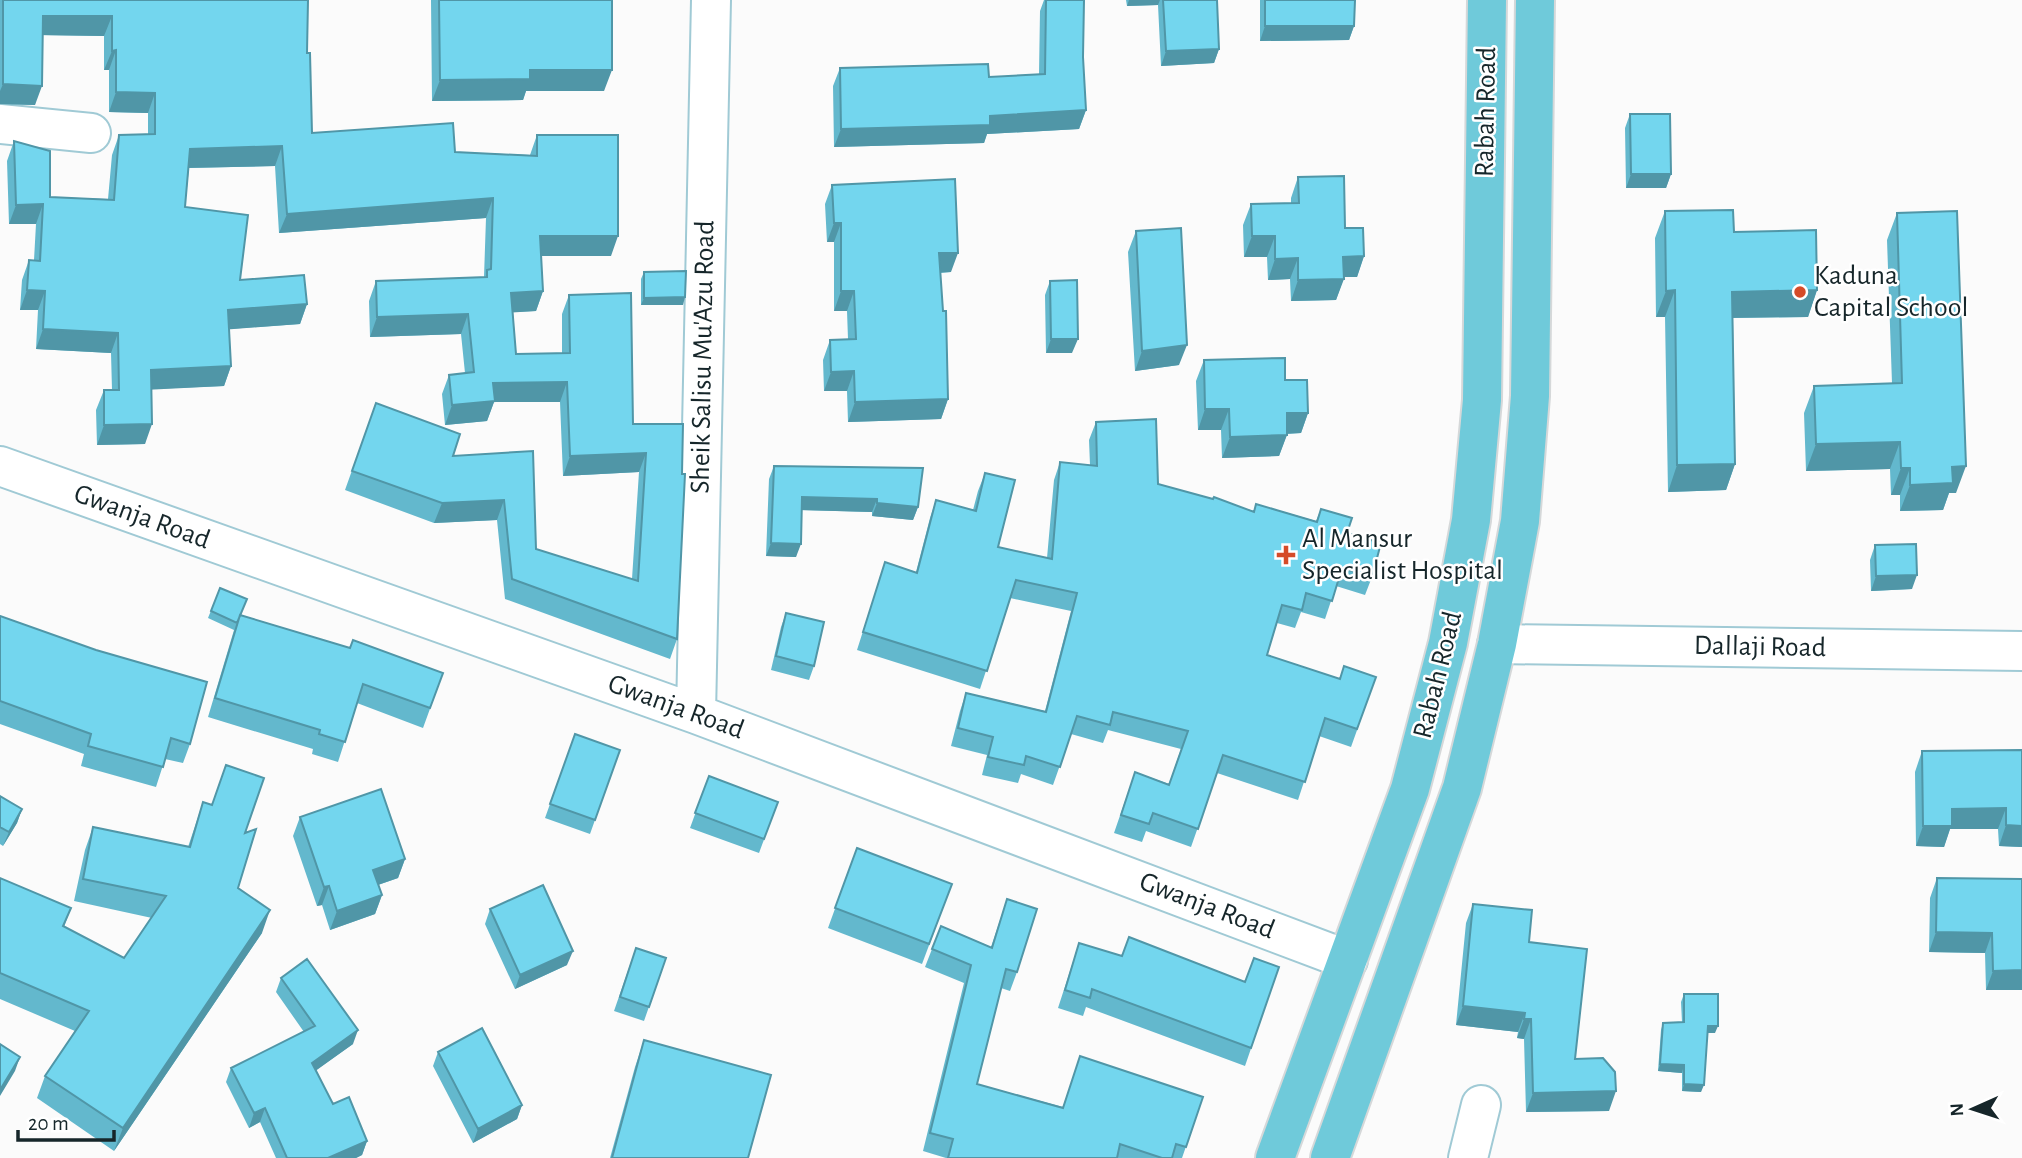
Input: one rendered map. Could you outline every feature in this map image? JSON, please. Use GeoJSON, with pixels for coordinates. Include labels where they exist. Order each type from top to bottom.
{"type":"FeatureCollection","features":[{"type":"Feature","properties":{"kind":"main road","name":"Rabah Road"},"geometry":{"type":"LineString","coordinates":[[1275,1158],[1410,789],[1448,643],[1471,520],[1482,400],[1487,0]]}},
{"type":"Feature","properties":{"kind":"main road","name":"Rabah Road"},"geometry":{"type":"LineString","coordinates":[[1330,1158],[1462,788],[1497,644],[1520,521],[1530,396],[1535,0]]}},
{"type":"Feature","properties":{"kind":"street","name":"Sheik Salisu Mu'Azu Road"},"geometry":{"type":"LineString","coordinates":[[695,714],[711,0]]}},
{"type":"Feature","properties":{"kind":"street"},"geometry":{"type":"LineString","coordinates":[[0,124],[90,133]]}},
{"type":"Feature","properties":{"kind":"street","name":"Gwanja Road"},"geometry":{"type":"LineString","coordinates":[[0,466],[695,714],[1349,960]]}},
{"type":"Feature","properties":{"kind":"street","name":"Dallaji Road"},"geometry":{"type":"LineString","coordinates":[[1497,644],[2022,651]]}},
{"type":"Feature","properties":{"kind":"street"},"geometry":{"type":"LineString","coordinates":[[1468,1158],[1481,1105]]}},
{"type":"Feature","properties":{"kind":"building"},"geometry":{"type":"Polygon","coordinates":[[[3,0],[308,0],[307,53],[310,53],[312,133],[453,123],[455,152],[537,156],[537,135],[618,135],[618,236],[540,236],[543,291],[511,293],[516,354],[570,353],[569,295],[631,293],[633,424],[683,424],[682,474],[685,474],[677,639],[512,579],[504,500],[442,503],[352,471],[376,403],[460,434],[453,456],[533,451],[536,549],[638,581],[646,453],[570,456],[567,382],[493,383],[495,401],[452,405],[449,375],[474,372],[468,314],[377,317],[376,281],[487,277],[487,270],[491,269],[493,198],[287,214],[282,146],[190,149],[185,207],[248,215],[240,280],[304,275],[307,304],[228,310],[231,366],[151,370],[152,424],[104,425],[104,390],[119,390],[118,333],[43,329],[45,291],[27,290],[29,260],[40,261],[43,204],[16,205],[14,141],[50,151],[50,197],[114,200],[119,135],[155,134],[155,93],[116,92],[116,50],[112,51],[112,16],[43,16],[42,86],[3,84],[3,0]]]}},
{"type":"Feature","properties":{"kind":"building"},"geometry":{"type":"Polygon","coordinates":[[[439,0],[612,0],[612,70],[530,70],[530,79],[440,80],[439,0]]]}},
{"type":"Feature","properties":{"kind":"building"},"geometry":{"type":"Polygon","coordinates":[[[1046,0],[1084,0],[1086,110],[990,116],[990,125],[841,129],[840,68],[988,64],[989,77],[1045,74],[1046,0]]]}},
{"type":"Feature","properties":{"kind":"building"},"geometry":{"type":"Polygon","coordinates":[[[1163,0],[1217,0],[1219,49],[1166,51],[1163,0]]]}},
{"type":"Feature","properties":{"kind":"building"},"geometry":{"type":"Polygon","coordinates":[[[1265,0],[1355,0],[1354,26],[1265,26],[1265,0]]]}},
{"type":"Feature","properties":{"kind":"building"},"geometry":{"type":"Polygon","coordinates":[[[1630,114],[1670,114],[1671,174],[1631,174],[1630,114]]]}},
{"type":"Feature","properties":{"kind":"building"},"geometry":{"type":"Polygon","coordinates":[[[1344,176],[1345,228],[1363,228],[1364,256],[1343,257],[1344,279],[1298,280],[1298,258],[1275,259],[1275,236],[1252,236],[1251,204],[1299,203],[1298,177],[1344,176]]]}},
{"type":"Feature","properties":{"kind":"building"},"geometry":{"type":"Polygon","coordinates":[[[955,179],[958,253],[939,253],[943,311],[946,311],[948,399],[855,402],[854,371],[831,372],[830,340],[856,339],[854,291],[841,291],[841,223],[834,223],[832,185],[955,179]]]}},
{"type":"Feature","properties":{"kind":"building"},"geometry":{"type":"Polygon","coordinates":[[[1733,210],[1734,232],[1816,230],[1817,290],[1732,292],[1735,464],[1677,465],[1675,290],[1666,291],[1665,211],[1733,210]]]}},
{"type":"Feature","properties":{"kind":"building"},"geometry":{"type":"Polygon","coordinates":[[[1957,211],[1966,466],[1952,467],[1953,483],[1910,485],[1910,468],[1901,468],[1900,442],[1816,444],[1814,386],[1902,383],[1897,213],[1957,211]]]}},
{"type":"Feature","properties":{"kind":"building"},"geometry":{"type":"Polygon","coordinates":[[[1181,228],[1187,345],[1142,351],[1136,231],[1181,228]]]}},
{"type":"Feature","properties":{"kind":"building"},"geometry":{"type":"Polygon","coordinates":[[[686,271],[685,297],[644,298],[644,272],[686,271]]]}},
{"type":"Feature","properties":{"kind":"building"},"geometry":{"type":"Polygon","coordinates":[[[1077,280],[1078,339],[1051,339],[1050,281],[1077,280]]]}},
{"type":"Feature","properties":{"kind":"building"},"geometry":{"type":"Polygon","coordinates":[[[1285,358],[1285,380],[1307,380],[1308,413],[1287,413],[1287,435],[1230,437],[1229,409],[1205,409],[1204,360],[1285,358]]]}},
{"type":"Feature","properties":{"kind":"building"},"geometry":{"type":"Polygon","coordinates":[[[1156,419],[1158,484],[1213,499],[1214,497],[1254,512],[1256,504],[1317,522],[1321,509],[1352,518],[1347,533],[1381,543],[1372,577],[1342,568],[1332,601],[1306,593],[1302,610],[1282,605],[1267,655],[1340,679],[1344,666],[1376,677],[1357,729],[1325,718],[1305,782],[1223,755],[1198,829],[1153,813],[1149,824],[1121,815],[1135,772],[1169,785],[1188,731],[1113,712],[1110,725],[1077,716],[1060,767],[1026,756],[1024,765],[988,757],[993,737],[958,728],[966,693],[1046,712],[1077,593],[1016,580],[987,671],[863,632],[885,562],[917,573],[936,500],[976,511],[985,473],[1015,480],[998,547],[1052,559],[1060,462],[1097,466],[1096,422],[1156,419]]]}},
{"type":"Feature","properties":{"kind":"building"},"geometry":{"type":"Polygon","coordinates":[[[774,466],[923,468],[918,507],[877,503],[877,499],[802,497],[801,544],[771,543],[774,466]]]}},
{"type":"Feature","properties":{"kind":"building"},"geometry":{"type":"Polygon","coordinates":[[[1916,544],[1917,575],[1876,576],[1875,545],[1916,544]]]}},
{"type":"Feature","properties":{"kind":"building"},"geometry":{"type":"Polygon","coordinates":[[[220,588],[247,599],[237,623],[211,611],[220,588]]]}},
{"type":"Feature","properties":{"kind":"building"},"geometry":{"type":"Polygon","coordinates":[[[786,613],[824,622],[814,666],[776,656],[786,613]]]}},
{"type":"Feature","properties":{"kind":"building"},"geometry":{"type":"Polygon","coordinates":[[[240,615],[350,648],[353,640],[443,673],[430,708],[363,684],[345,742],[319,734],[320,730],[215,698],[240,615]]]}},
{"type":"Feature","properties":{"kind":"building"},"geometry":{"type":"Polygon","coordinates":[[[0,616],[96,650],[207,682],[190,744],[171,738],[163,767],[88,746],[91,734],[0,701],[0,616]]]}},
{"type":"Feature","properties":{"kind":"building"},"geometry":{"type":"Polygon","coordinates":[[[575,734],[620,750],[595,820],[550,804],[575,734]]]}},
{"type":"Feature","properties":{"kind":"building"},"geometry":{"type":"Polygon","coordinates":[[[2022,750],[2022,826],[2006,825],[2006,808],[1952,809],[1952,826],[1923,826],[1922,751],[2022,750]]]}},
{"type":"Feature","properties":{"kind":"building"},"geometry":{"type":"Polygon","coordinates":[[[226,765],[264,778],[245,833],[256,829],[238,888],[270,910],[123,1128],[45,1076],[89,1011],[0,973],[0,878],[71,908],[63,926],[124,958],[166,896],[83,879],[93,827],[190,847],[203,802],[212,805],[226,765]]]}},
{"type":"Feature","properties":{"kind":"building"},"geometry":{"type":"Polygon","coordinates":[[[709,776],[778,802],[764,839],[695,813],[709,776]]]}},
{"type":"Feature","properties":{"kind":"building"},"geometry":{"type":"Polygon","coordinates":[[[381,789],[405,859],[373,870],[382,895],[337,911],[329,886],[324,887],[300,817],[381,789]]]}},
{"type":"Feature","properties":{"kind":"building"},"geometry":{"type":"Polygon","coordinates":[[[0,796],[22,809],[9,832],[0,827],[0,796]]]}},
{"type":"Feature","properties":{"kind":"building"},"geometry":{"type":"Polygon","coordinates":[[[857,848],[952,884],[929,944],[835,908],[857,848]]]}},
{"type":"Feature","properties":{"kind":"building"},"geometry":{"type":"Polygon","coordinates":[[[1937,878],[2022,879],[2022,970],[1993,971],[1992,933],[1936,932],[1937,878]]]}},
{"type":"Feature","properties":{"kind":"building"},"geometry":{"type":"Polygon","coordinates":[[[543,885],[573,951],[520,975],[490,909],[543,885]]]}},
{"type":"Feature","properties":{"kind":"building"},"geometry":{"type":"Polygon","coordinates":[[[1007,899],[1037,909],[1017,972],[1006,969],[977,1084],[1063,1108],[1080,1056],[1203,1097],[1186,1147],[1176,1144],[1172,1158],[1162,1158],[1120,1144],[1117,1158],[948,1158],[953,1139],[930,1133],[971,965],[932,949],[941,926],[992,948],[1007,899]]]}},
{"type":"Feature","properties":{"kind":"building"},"geometry":{"type":"Polygon","coordinates":[[[1473,904],[1532,910],[1529,942],[1587,949],[1575,1059],[1603,1058],[1615,1072],[1616,1091],[1533,1093],[1531,1019],[1524,1019],[1525,1013],[1463,1006],[1473,904]]]}},
{"type":"Feature","properties":{"kind":"building"},"geometry":{"type":"Polygon","coordinates":[[[1129,937],[1245,982],[1254,958],[1279,967],[1251,1048],[1092,989],[1090,998],[1065,990],[1079,943],[1122,956],[1129,937]]]}},
{"type":"Feature","properties":{"kind":"building"},"geometry":{"type":"Polygon","coordinates":[[[636,948],[666,958],[649,1007],[620,997],[636,948]]]}},
{"type":"Feature","properties":{"kind":"building"},"geometry":{"type":"Polygon","coordinates":[[[307,959],[358,1030],[312,1063],[333,1104],[349,1097],[367,1141],[328,1158],[287,1158],[265,1108],[254,1113],[231,1068],[315,1026],[281,978],[307,959]]]}},
{"type":"Feature","properties":{"kind":"building"},"geometry":{"type":"Polygon","coordinates":[[[1684,994],[1718,994],[1718,1026],[1708,1026],[1704,1085],[1684,1084],[1684,1065],[1660,1064],[1663,1023],[1684,1022],[1684,994]]]}},
{"type":"Feature","properties":{"kind":"building"},"geometry":{"type":"Polygon","coordinates":[[[482,1028],[522,1105],[478,1129],[438,1052],[482,1028]]]}},
{"type":"Feature","properties":{"kind":"building"},"geometry":{"type":"Polygon","coordinates":[[[644,1040],[771,1075],[748,1158],[612,1158],[644,1040]]]}},
{"type":"Feature","properties":{"kind":"building"},"geometry":{"type":"Polygon","coordinates":[[[0,1044],[20,1057],[0,1090],[0,1044]]]}},
{"type":"Feature","properties":{"kind":"place","name":"Kaduna Capital School"},"geometry":{"type":"Point","coordinates":[1800,292]}},
{"type":"Feature","properties":{"kind":"place","name":"Al Mansur Specialist Hospital"},"geometry":{"type":"Point","coordinates":[1286,555]}}]}
